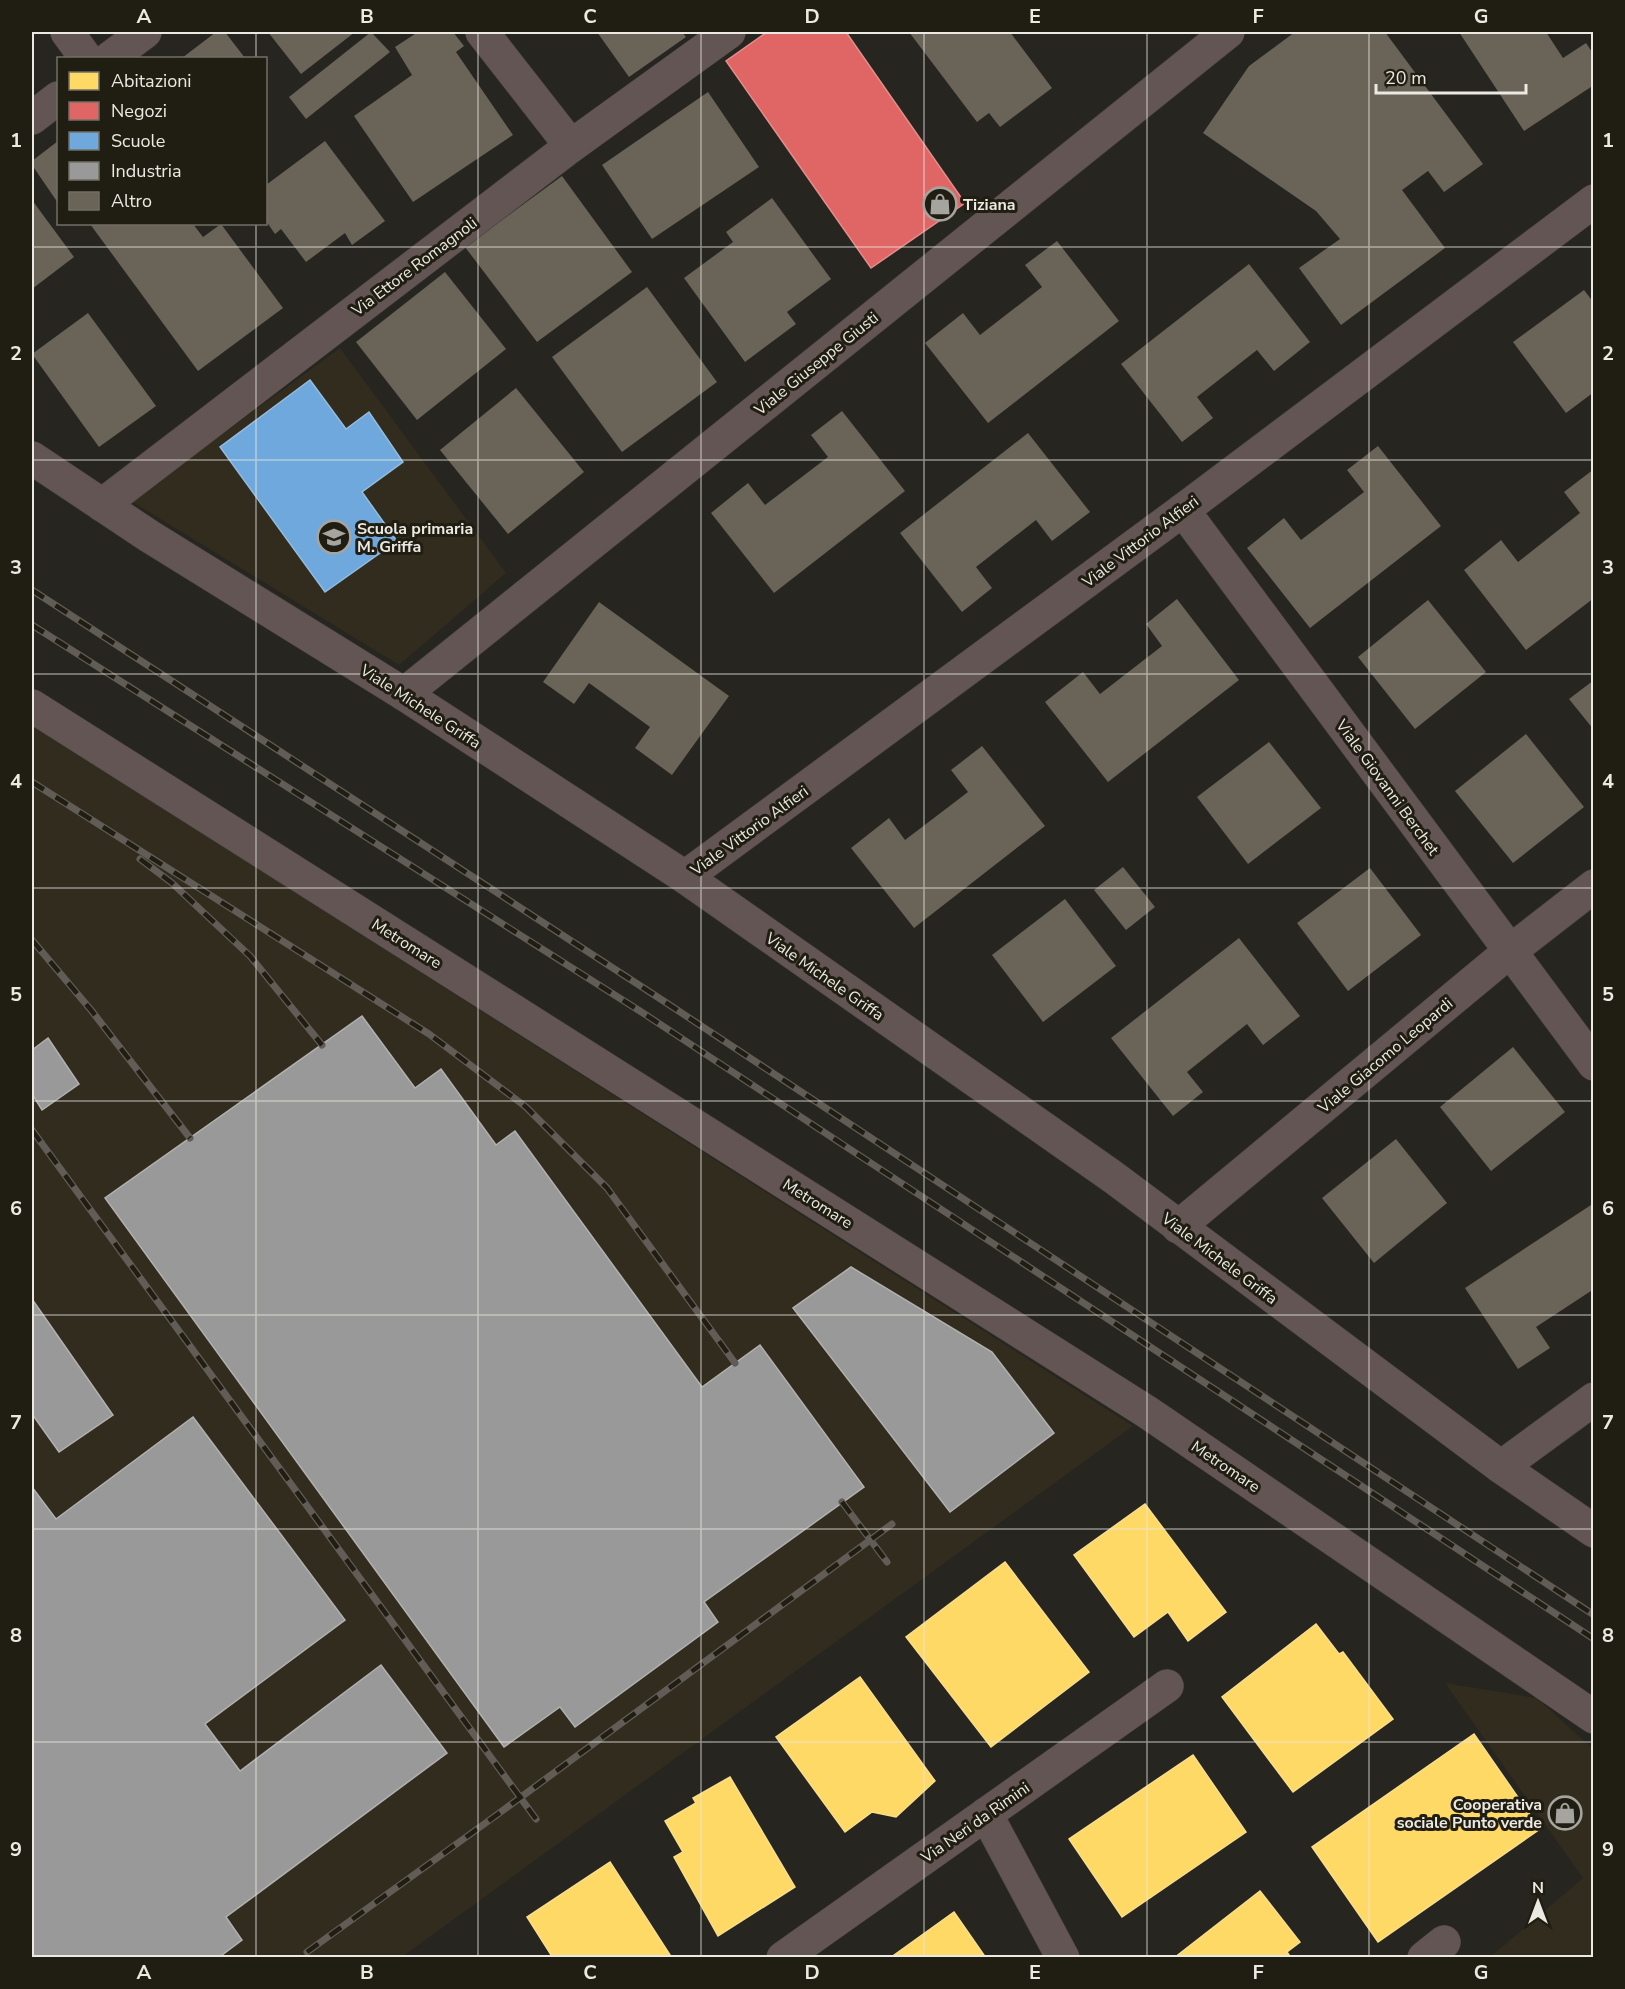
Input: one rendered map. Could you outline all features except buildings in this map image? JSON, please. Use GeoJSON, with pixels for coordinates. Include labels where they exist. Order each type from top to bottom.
{"type":"FeatureCollection","features":[{"type":"Feature","properties":{"kind":"street"},"geometry":{"type":"LineString","coordinates":[[67,32],[85,57]]}},
{"type":"Feature","properties":{"kind":"street"},"geometry":{"type":"LineString","coordinates":[[111,57],[145,32]]}},
{"type":"Feature","properties":{"kind":"street"},"geometry":{"type":"LineString","coordinates":[[482,32],[571,146]]}},
{"type":"Feature","properties":{"kind":"street","name":"Via Ettore Romagnoli"},"geometry":{"type":"LineString","coordinates":[[102,505],[571,146],[729,32]]}},
{"type":"Feature","properties":{"kind":"street","name":"Viale Giuseppe Giusti"},"geometry":{"type":"LineString","coordinates":[[404,694],[1228,32]]}},
{"type":"Feature","properties":{"kind":"street"},"geometry":{"type":"LineString","coordinates":[[32,118],[57,99]]}},
{"type":"Feature","properties":{"kind":"street","name":"Viale Vittorio Alfieri"},"geometry":{"type":"LineString","coordinates":[[685,878],[1183,510],[1593,201]]}},
{"type":"Feature","properties":{"kind":"street","name":"Viale Michele Griffa"},"geometry":{"type":"LineString","coordinates":[[32,458],[102,505],[404,694],[685,878],[1113,1178],[1501,1467],[1593,1531]]}},
{"type":"Feature","properties":{"kind":"street","name":"Viale Giovanni Berchet"},"geometry":{"type":"LineString","coordinates":[[1183,510],[1593,1064]]}},
{"type":"Feature","properties":{"kind":"street","name":"Metromare"},"geometry":{"type":"LineString","coordinates":[[32,706],[1147,1412],[1593,1716]]}},
{"type":"Feature","properties":{"kind":"street","name":"Viale Giacomo Leopardi"},"geometry":{"type":"LineString","coordinates":[[1178,1227],[1509,952],[1593,886]]}},
{"type":"Feature","properties":{"kind":"street"},"geometry":{"type":"LineString","coordinates":[[1501,1467],[1593,1398]]}},
{"type":"Feature","properties":{"kind":"street","name":"Via Neri da Rimini"},"geometry":{"type":"LineString","coordinates":[[783,1958],[1167,1686]]}},
{"type":"Feature","properties":{"kind":"street"},"geometry":{"type":"LineString","coordinates":[[986,1814],[1063,1958]]}},
{"type":"Feature","properties":{"kind":"shaded area","name":"Scuola primaria M. Griffa"},"geometry":{"type":"Polygon","coordinates":[[[340,348],[506,573],[399,665],[131,501],[340,348]]]}},
{"type":"Feature","properties":{"kind":"shaded area"},"geometry":{"type":"Polygon","coordinates":[[[32,725],[1133,1426],[402,1957],[32,1957],[32,725]]]}},
{"type":"Feature","properties":{"kind":"shaded area","name":"Cooperativa sociale Punto verde"},"geometry":{"type":"Polygon","coordinates":[[[1445,1683],[1537,1698],[1593,1749],[1593,1957],[1490,1957],[1583,1878],[1445,1683]]]}},
{"type":"Feature","properties":{"kind":"railway"},"geometry":{"type":"LineString","coordinates":[[32,590],[659,998],[1594,1615]]}},
{"type":"Feature","properties":{"kind":"railway"},"geometry":{"type":"LineString","coordinates":[[32,625],[643,1013],[1594,1639]]}},
{"type":"Feature","properties":{"kind":"railway"},"geometry":{"type":"LineString","coordinates":[[32,782],[429,1034],[526,1107],[607,1188],[735,1363]]}},
{"type":"Feature","properties":{"kind":"railway"},"geometry":{"type":"LineString","coordinates":[[140,859],[172,883],[250,956],[322,1045]]}},
{"type":"Feature","properties":{"kind":"railway"},"geometry":{"type":"LineString","coordinates":[[32,940],[91,1010],[190,1138]]}},
{"type":"Feature","properties":{"kind":"railway"},"geometry":{"type":"LineString","coordinates":[[32,1130],[536,1819]]}},
{"type":"Feature","properties":{"kind":"railway"},"geometry":{"type":"LineString","coordinates":[[842,1502],[887,1562]]}},
{"type":"Feature","properties":{"kind":"railway"},"geometry":{"type":"LineString","coordinates":[[307,1952],[892,1524]]}},
{"type":"Feature","properties":{"kind":"place","name":"Tiziana"},"geometry":{"type":"Point","coordinates":[940,204]}},
{"type":"Feature","properties":{"kind":"place","name":"Scuola primaria M. Griffa"},"geometry":{"type":"Point","coordinates":[334,537]}},
{"type":"Feature","properties":{"kind":"place","name":"Cooperativa sociale Punto verde"},"geometry":{"type":"Point","coordinates":[1565,1813]}}]}
